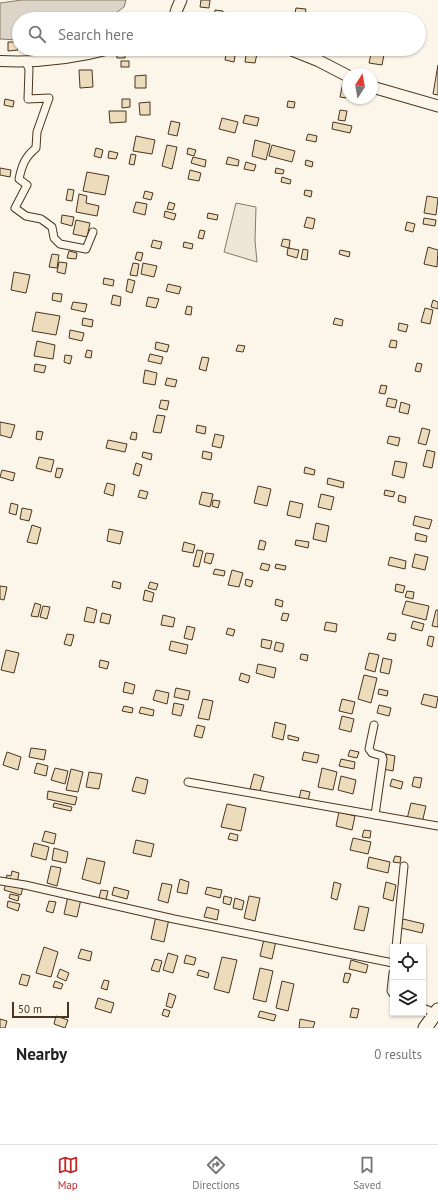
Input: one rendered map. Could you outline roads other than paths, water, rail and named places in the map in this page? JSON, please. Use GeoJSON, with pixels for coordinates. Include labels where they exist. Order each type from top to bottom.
{"type":"FeatureCollection","features":[{"type":"Feature","properties":{"kind":"highway"},"geometry":{"type":"LineString","coordinates":[[425,1028],[437,1011]]}},
{"type":"Feature","properties":{"kind":"main road"},"geometry":{"type":"LineString","coordinates":[[176,12],[181,0]]}},
{"type":"Feature","properties":{"kind":"main road"},"geometry":{"type":"LineString","coordinates":[[306,56],[342,73]]}},
{"type":"Feature","properties":{"kind":"main road"},"geometry":{"type":"LineString","coordinates":[[378,89],[438,106]]}},
{"type":"Feature","properties":{"kind":"street"},"geometry":{"type":"LineString","coordinates":[[0,61],[26,62],[66,59],[79,56]]}},
{"type":"Feature","properties":{"kind":"street"},"geometry":{"type":"LineString","coordinates":[[26,62],[29,69],[28,99],[50,98],[37,132],[36,148],[26,156],[22,166],[19,178],[27,185],[14,208],[26,216],[41,219],[52,227],[54,238],[60,244],[86,249],[93,232]]}},
{"type":"Feature","properties":{"kind":"street"},"geometry":{"type":"LineString","coordinates":[[374,725],[369,749],[372,753],[382,756],[375,815]]}},
{"type":"Feature","properties":{"kind":"street"},"geometry":{"type":"LineString","coordinates":[[188,782],[438,826]]}},
{"type":"Feature","properties":{"kind":"street"},"geometry":{"type":"LineString","coordinates":[[396,944],[404,866]]}},
{"type":"Feature","properties":{"kind":"street"},"geometry":{"type":"LineString","coordinates":[[0,881],[25,885],[174,919],[390,962]]}},
{"type":"Feature","properties":{"kind":"street"},"geometry":{"type":"LineString","coordinates":[[426,1009],[437,1011]]}}]}
